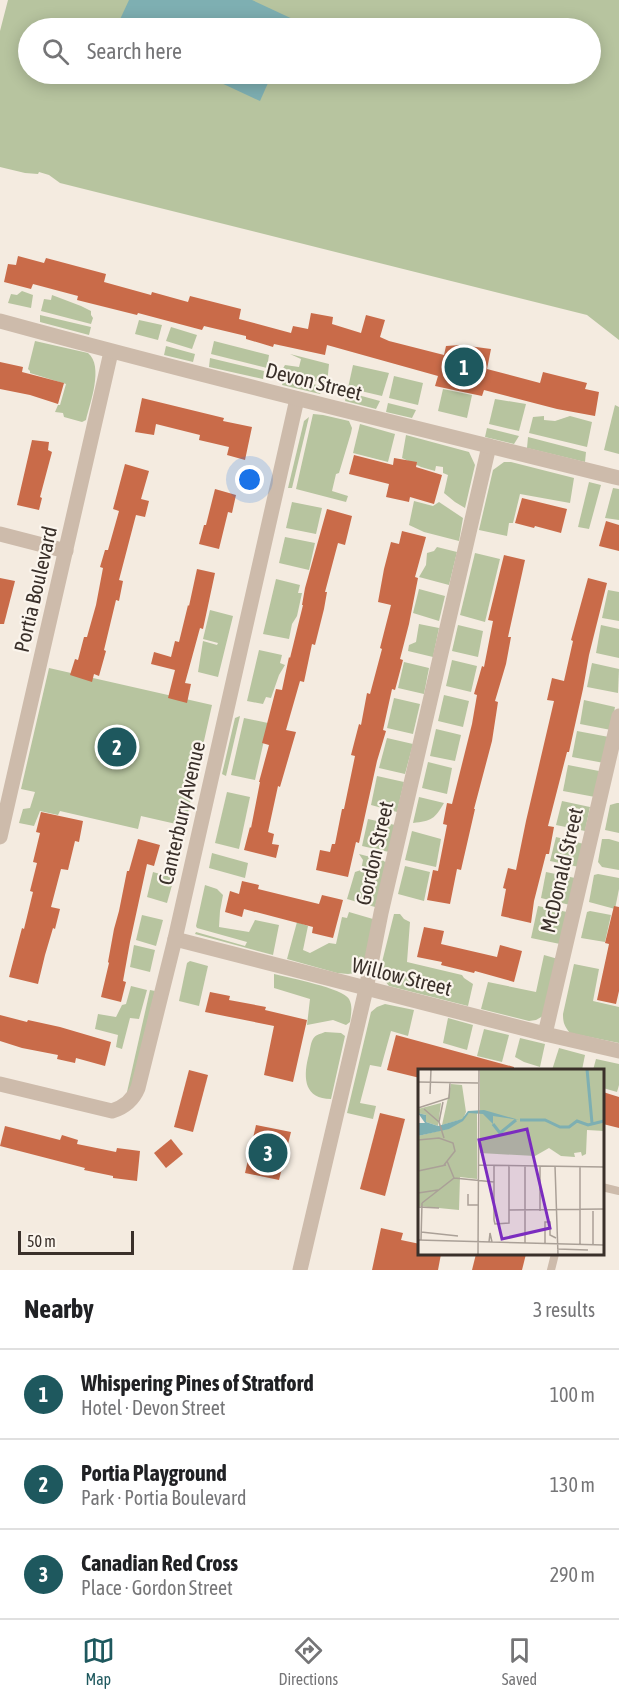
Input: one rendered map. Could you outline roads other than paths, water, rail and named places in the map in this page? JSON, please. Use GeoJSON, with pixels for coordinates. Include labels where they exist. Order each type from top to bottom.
{"type":"FeatureCollection","features":[{"type":"Feature","properties":{"kind":"street","name":"Devon Street"},"geometry":{"type":"LineString","coordinates":[[0,321],[111,352],[619,478]]}},
{"type":"Feature","properties":{"kind":"street","name":"Portia Boulevard"},"geometry":{"type":"LineString","coordinates":[[0,837],[111,352]]}},
{"type":"Feature","properties":{"kind":"street","name":"Canterbury Avenue"},"geometry":{"type":"LineString","coordinates":[[0,1084],[112,1111],[121,1109],[129,1103],[138,1088],[175,939],[297,399]]}},
{"type":"Feature","properties":{"kind":"street","name":"Gordon Street"},"geometry":{"type":"LineString","coordinates":[[300,1270],[489,446]]}},
{"type":"Feature","properties":{"kind":"street"},"geometry":{"type":"LineString","coordinates":[[0,534],[66,550]]}},
{"type":"Feature","properties":{"kind":"street","name":"McDonald Street"},"geometry":{"type":"LineString","coordinates":[[545,1034],[619,716]]}},
{"type":"Feature","properties":{"kind":"street","name":"Willow Street"},"geometry":{"type":"LineString","coordinates":[[175,939],[619,1051]]}},
{"type":"Feature","properties":{"kind":"lane"},"geometry":{"type":"LineString","coordinates":[[604,1187],[619,1191]]}},
{"type":"Feature","properties":{"kind":"lane"},"geometry":{"type":"LineString","coordinates":[[551,1270],[555,1255]]}},
{"type":"Feature","properties":{"kind":"water"},"geometry":{"type":"Polygon","coordinates":[[[129,0],[252,0],[291,18],[121,18],[129,0]]]}},
{"type":"Feature","properties":{"kind":"water"},"geometry":{"type":"Polygon","coordinates":[[[223,84],[268,84],[260,101],[223,84]]]}},
{"type":"Feature","properties":{"kind":"place","name":"Whispering Pines of Stratford"},"geometry":{"type":"Point","coordinates":[464,367]}},
{"type":"Feature","properties":{"kind":"place","name":"Portia Playground"},"geometry":{"type":"Point","coordinates":[117,747]}},
{"type":"Feature","properties":{"kind":"place","name":"Canadian Red Cross"},"geometry":{"type":"Point","coordinates":[268,1153]}}]}
